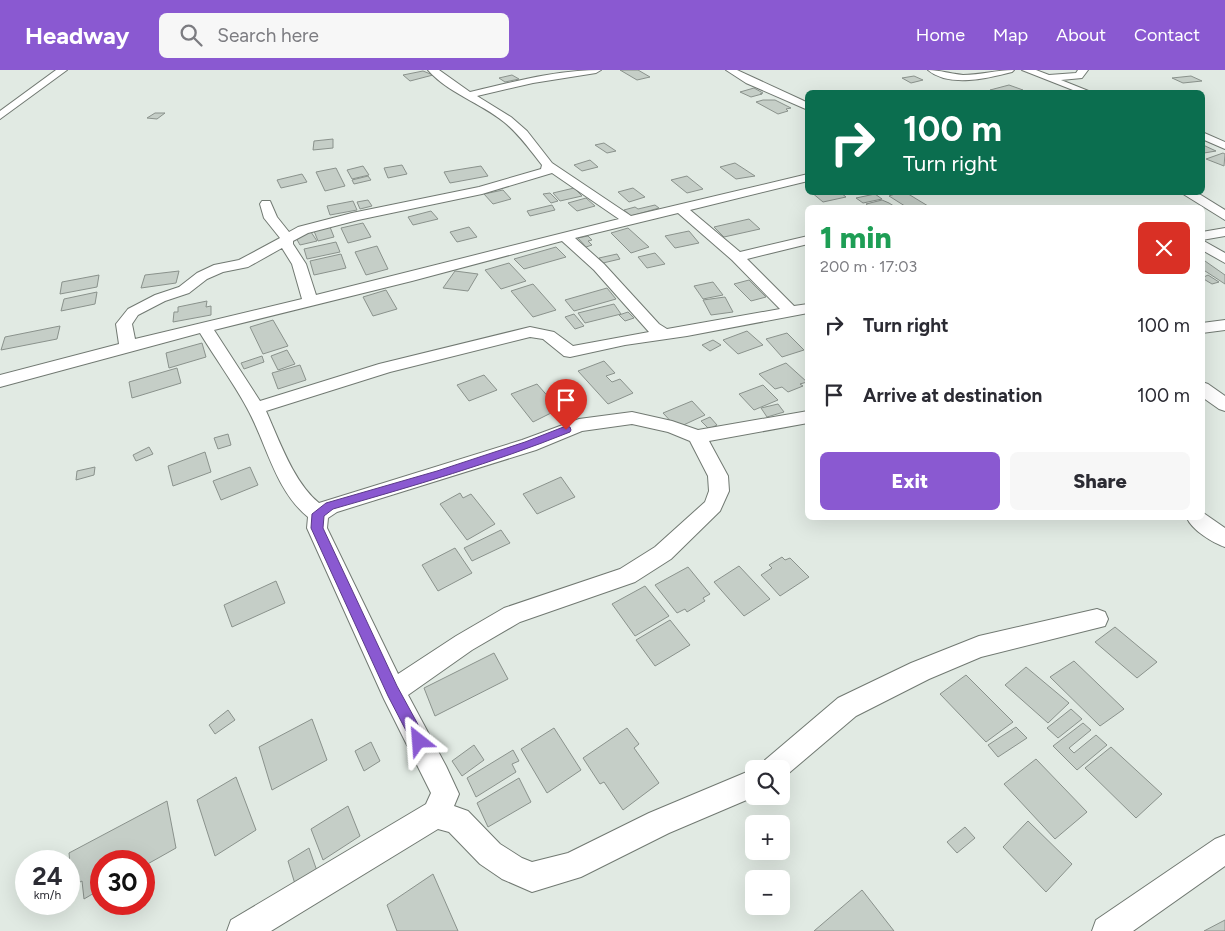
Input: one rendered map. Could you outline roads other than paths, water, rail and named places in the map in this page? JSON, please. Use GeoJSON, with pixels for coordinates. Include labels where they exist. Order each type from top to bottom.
{"type":"FeatureCollection","features":[{"type":"Feature","properties":{"kind":"street"},"geometry":{"type":"LineString","coordinates":[[0,116],[62,70]]}},
{"type":"Feature","properties":{"kind":"street"},"geometry":{"type":"LineString","coordinates":[[433,70],[446,81],[523,133],[548,165],[630,222]]}},
{"type":"Feature","properties":{"kind":"street"},"geometry":{"type":"LineString","coordinates":[[469,95],[533,80],[596,70]]}},
{"type":"Feature","properties":{"kind":"street"},"geometry":{"type":"LineString","coordinates":[[731,70],[769,91],[805,106]]}},
{"type":"Feature","properties":{"kind":"street"},"geometry":{"type":"LineString","coordinates":[[933,70],[946,76],[968,79],[1009,70]]}},
{"type":"Feature","properties":{"kind":"street"},"geometry":{"type":"LineString","coordinates":[[1027,70],[1080,90]]}},
{"type":"Feature","properties":{"kind":"street"},"geometry":{"type":"LineString","coordinates":[[1045,78],[1079,76],[1082,70]]}},
{"type":"Feature","properties":{"kind":"street"},"geometry":{"type":"LineString","coordinates":[[1205,136],[1225,146]]}},
{"type":"Feature","properties":{"kind":"street"},"geometry":{"type":"LineString","coordinates":[[128,346],[124,324],[132,312],[160,298],[184,290],[202,276],[219,268],[243,264],[304,230],[503,184],[548,171],[548,165]]}},
{"type":"Feature","properties":{"kind":"street"},"geometry":{"type":"LineString","coordinates":[[0,381],[128,346],[310,300],[407,278],[565,236],[630,222],[805,178]]}},
{"type":"Feature","properties":{"kind":"street"},"geometry":{"type":"LineString","coordinates":[[1191,195],[1225,216]]}},
{"type":"Feature","properties":{"kind":"street"},"geometry":{"type":"LineString","coordinates":[[266,204],[270,218],[287,238],[286,244],[299,264],[310,300]]}},
{"type":"Feature","properties":{"kind":"street"},"geometry":{"type":"LineString","coordinates":[[680,208],[737,257],[787,306],[788,311]]}},
{"type":"Feature","properties":{"kind":"street"},"geometry":{"type":"LineString","coordinates":[[1205,235],[1225,232]]}},
{"type":"Feature","properties":{"kind":"street"},"geometry":{"type":"LineString","coordinates":[[565,236],[599,267],[653,327],[664,334]]}},
{"type":"Feature","properties":{"kind":"street"},"geometry":{"type":"LineString","coordinates":[[737,257],[805,241]]}},
{"type":"Feature","properties":{"kind":"street"},"geometry":{"type":"LineString","coordinates":[[1205,246],[1225,259]]}},
{"type":"Feature","properties":{"kind":"street"},"geometry":{"type":"LineString","coordinates":[[256,408],[385,368],[530,332],[548,335],[570,352],[590,350],[624,340],[686,332],[805,308]]}},
{"type":"Feature","properties":{"kind":"street"},"geometry":{"type":"LineString","coordinates":[[1205,328],[1225,325]]}},
{"type":"Feature","properties":{"kind":"street"},"geometry":{"type":"LineString","coordinates":[[204,327],[256,408],[300,500],[318,514]]}},
{"type":"Feature","properties":{"kind":"street"},"geometry":{"type":"LineString","coordinates":[[1205,390],[1225,405]]}},
{"type":"Feature","properties":{"kind":"street"},"geometry":{"type":"LineString","coordinates":[[318,514],[330,506],[529,445],[579,425],[632,418],[672,427],[697,437],[805,418]]}},
{"type":"Feature","properties":{"kind":"street"},"geometry":{"type":"LineString","coordinates":[[392,691],[464,643],[512,615],[627,576],[663,553],[713,506],[719,491],[718,476],[697,437]]}},
{"type":"Feature","properties":{"kind":"street"},"geometry":{"type":"LineString","coordinates":[[242,931],[436,814],[445,794],[437,775],[392,691],[317,528],[318,514]]}},
{"type":"Feature","properties":{"kind":"street"},"geometry":{"type":"LineString","coordinates":[[1200,520],[1225,539]]}},
{"type":"Feature","properties":{"kind":"street"},"geometry":{"type":"LineString","coordinates":[[785,760],[847,707],[920,671],[979,647],[1097,619]]}},
{"type":"Feature","properties":{"kind":"street"},"geometry":{"type":"LineString","coordinates":[[436,814],[458,821],[490,854],[512,869],[532,877],[571,867],[660,823],[745,787]]}},
{"type":"Feature","properties":{"kind":"street"},"geometry":{"type":"LineString","coordinates":[[1107,931],[1223,852]]}}]}
